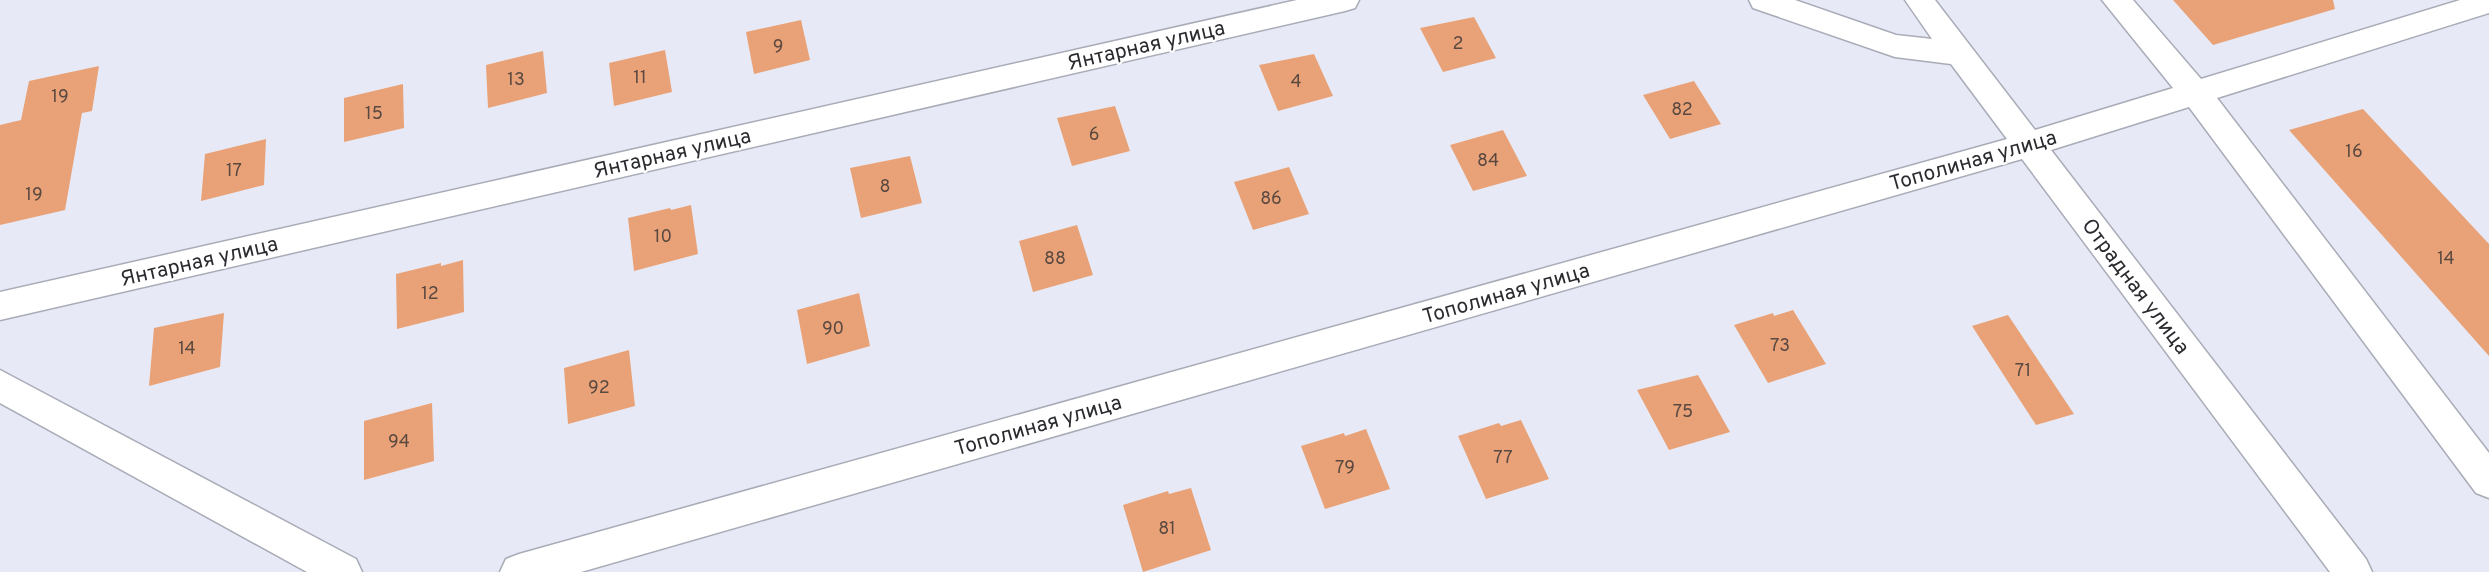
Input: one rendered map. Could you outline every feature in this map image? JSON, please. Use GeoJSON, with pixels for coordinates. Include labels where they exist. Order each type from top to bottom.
{"type":"FeatureCollection","features":[{"type":"Feature","properties":{"kind":"street","name":"Янтарная улица"},"geometry":{"type":"LineString","coordinates":[[0,306],[1345,0]]}},
{"type":"Feature","properties":{"kind":"street"},"geometry":{"type":"LineString","coordinates":[[1763,0],[1895,46],[1959,54]]}},
{"type":"Feature","properties":{"kind":"street","name":"Отрадная улица"},"geometry":{"type":"LineString","coordinates":[[1919,0],[2353,572]]}},
{"type":"Feature","properties":{"kind":"street"},"geometry":{"type":"LineString","coordinates":[[2116,0],[2196,94],[2489,481]]}},
{"type":"Feature","properties":{"kind":"street","name":"Тополиная улица"},"geometry":{"type":"LineString","coordinates":[[519,572],[2028,145],[2489,2]]}},
{"type":"Feature","properties":{"kind":"street"},"geometry":{"type":"LineString","coordinates":[[0,385],[343,572]]}},
{"type":"Feature","properties":{"kind":"building"},"geometry":{"type":"Polygon","coordinates":[[[2173,0],[2333,0],[2335,9],[2213,45],[2173,0]]]}},
{"type":"Feature","properties":{"kind":"building"},"geometry":{"type":"Polygon","coordinates":[[[1474,17],[1496,58],[1443,72],[1420,28],[1474,17]]]}},
{"type":"Feature","properties":{"kind":"building"},"geometry":{"type":"Polygon","coordinates":[[[801,20],[810,60],[754,74],[746,32],[801,20]]]}},
{"type":"Feature","properties":{"kind":"building"},"geometry":{"type":"Polygon","coordinates":[[[665,50],[672,92],[614,106],[609,63],[665,50]]]}},
{"type":"Feature","properties":{"kind":"building"},"geometry":{"type":"Polygon","coordinates":[[[543,51],[547,93],[488,108],[486,65],[543,51]]]}},
{"type":"Feature","properties":{"kind":"building"},"geometry":{"type":"Polygon","coordinates":[[[1314,54],[1333,96],[1278,111],[1259,65],[1314,54]]]}},
{"type":"Feature","properties":{"kind":"building"},"geometry":{"type":"Polygon","coordinates":[[[99,66],[92,111],[82,113],[65,210],[0,225],[0,125],[21,120],[29,81],[99,66]]]}},
{"type":"Feature","properties":{"kind":"building"},"geometry":{"type":"Polygon","coordinates":[[[1694,81],[1721,124],[1670,139],[1643,95],[1694,81]]]}},
{"type":"Feature","properties":{"kind":"building"},"geometry":{"type":"Polygon","coordinates":[[[403,84],[404,128],[344,142],[344,98],[403,84]]]}},
{"type":"Feature","properties":{"kind":"building"},"geometry":{"type":"Polygon","coordinates":[[[1115,106],[1130,151],[1072,166],[1057,118],[1115,106]]]}},
{"type":"Feature","properties":{"kind":"building"},"geometry":{"type":"Polygon","coordinates":[[[2363,109],[2489,244],[2489,356],[2289,130],[2363,109]]]}},
{"type":"Feature","properties":{"kind":"building"},"geometry":{"type":"Polygon","coordinates":[[[1503,130],[1527,176],[1473,191],[1450,145],[1503,130]]]}},
{"type":"Feature","properties":{"kind":"building"},"geometry":{"type":"Polygon","coordinates":[[[266,139],[264,185],[201,201],[205,154],[266,139]]]}},
{"type":"Feature","properties":{"kind":"building"},"geometry":{"type":"Polygon","coordinates":[[[910,156],[922,203],[861,218],[850,168],[910,156]]]}},
{"type":"Feature","properties":{"kind":"building"},"geometry":{"type":"Polygon","coordinates":[[[1289,167],[1309,214],[1253,230],[1234,182],[1289,167]]]}},
{"type":"Feature","properties":{"kind":"building"},"geometry":{"type":"Polygon","coordinates":[[[691,205],[698,254],[634,271],[628,218],[691,205]]]}},
{"type":"Feature","properties":{"kind":"building"},"geometry":{"type":"Polygon","coordinates":[[[1077,225],[1093,275],[1033,292],[1019,241],[1077,225]]]}},
{"type":"Feature","properties":{"kind":"building"},"geometry":{"type":"Polygon","coordinates":[[[463,260],[464,312],[397,329],[396,274],[463,260]]]}},
{"type":"Feature","properties":{"kind":"building"},"geometry":{"type":"Polygon","coordinates":[[[859,293],[870,346],[807,364],[797,310],[859,293]]]}},
{"type":"Feature","properties":{"kind":"building"},"geometry":{"type":"Polygon","coordinates":[[[1793,310],[1826,364],[1768,383],[1734,325],[1773,313],[1774,316],[1793,310]]]}},
{"type":"Feature","properties":{"kind":"building"},"geometry":{"type":"Polygon","coordinates":[[[224,313],[220,367],[149,386],[154,328],[224,313]]]}},
{"type":"Feature","properties":{"kind":"building"},"geometry":{"type":"Polygon","coordinates":[[[2008,315],[2074,414],[2036,425],[1972,326],[2008,315]]]}},
{"type":"Feature","properties":{"kind":"building"},"geometry":{"type":"Polygon","coordinates":[[[629,350],[635,406],[568,424],[564,368],[629,350]]]}},
{"type":"Feature","properties":{"kind":"building"},"geometry":{"type":"Polygon","coordinates":[[[1698,375],[1730,432],[1669,450],[1637,390],[1698,375]]]}},
{"type":"Feature","properties":{"kind":"building"},"geometry":{"type":"Polygon","coordinates":[[[432,403],[434,461],[364,480],[364,421],[432,403]]]}},
{"type":"Feature","properties":{"kind":"building"},"geometry":{"type":"Polygon","coordinates":[[[1521,420],[1549,479],[1486,499],[1458,436],[1499,423],[1501,426],[1521,420]]]}},
{"type":"Feature","properties":{"kind":"building"},"geometry":{"type":"Polygon","coordinates":[[[1366,429],[1390,489],[1325,509],[1301,446],[1366,429]]]}},
{"type":"Feature","properties":{"kind":"building"},"geometry":{"type":"Polygon","coordinates":[[[1191,488],[1211,550],[1143,572],[1123,505],[1168,491],[1169,494],[1191,488]]]}}]}
